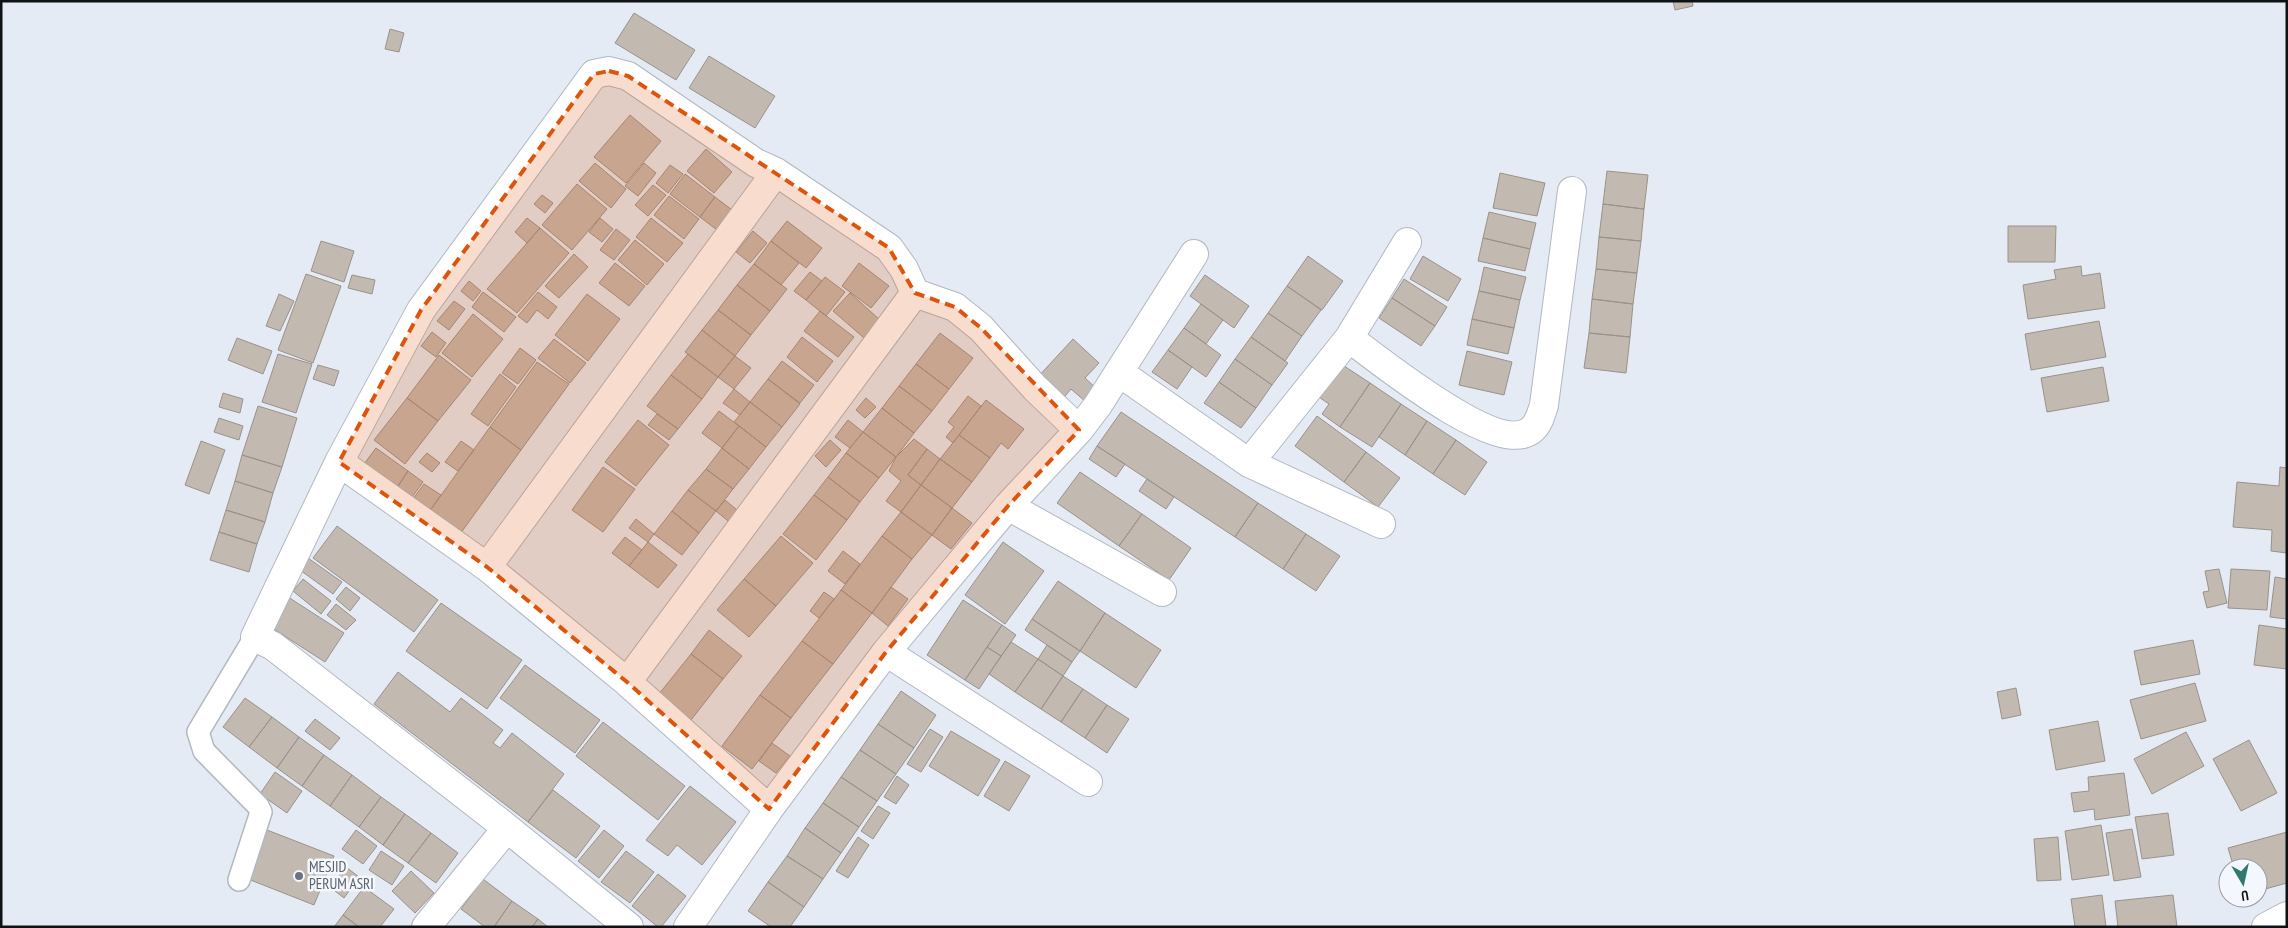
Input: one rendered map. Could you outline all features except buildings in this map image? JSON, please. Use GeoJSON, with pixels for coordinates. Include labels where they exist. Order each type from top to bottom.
{"type":"FeatureCollection","features":[{"type":"Feature","properties":{"kind":"street"},"geometry":{"type":"LineString","coordinates":[[629,927],[507,828],[273,646],[256,637],[339,462],[420,310],[594,74],[609,71],[628,76],[756,163],[776,172],[889,248],[904,269],[916,294],[955,307],[981,328],[1035,388],[1079,430]]}},
{"type":"Feature","properties":{"kind":"street"},"geometry":{"type":"LineString","coordinates":[[487,567],[776,172]]}},
{"type":"Feature","properties":{"kind":"street"},"geometry":{"type":"LineString","coordinates":[[1349,338],[1445,407],[1482,427],[1513,436],[1529,432],[1538,424],[1544,405],[1572,191]]}},
{"type":"Feature","properties":{"kind":"street"},"geometry":{"type":"LineString","coordinates":[[1249,463],[1349,338],[1407,242]]}},
{"type":"Feature","properties":{"kind":"street"},"geometry":{"type":"LineString","coordinates":[[688,927],[769,809],[886,652],[1008,506],[1079,430],[1120,373],[1194,254]]}},
{"type":"Feature","properties":{"kind":"street"},"geometry":{"type":"LineString","coordinates":[[627,682],[916,294]]}},
{"type":"Feature","properties":{"kind":"street"},"geometry":{"type":"LineString","coordinates":[[1120,373],[1249,463],[1381,524]]}},
{"type":"Feature","properties":{"kind":"street"},"geometry":{"type":"LineString","coordinates":[[339,462],[487,567],[627,682],[769,809]]}},
{"type":"Feature","properties":{"kind":"street"},"geometry":{"type":"LineString","coordinates":[[1008,506],[1162,592]]}},
{"type":"Feature","properties":{"kind":"street"},"geometry":{"type":"LineString","coordinates":[[886,652],[1088,782]]}},
{"type":"Feature","properties":{"kind":"street"},"geometry":{"type":"LineString","coordinates":[[426,927],[507,828]]}},
{"type":"Feature","properties":{"kind":"street"},"geometry":{"type":"LineString","coordinates":[[2266,927],[2287,916]]}},
{"type":"Feature","properties":{"kind":"lane"},"geometry":{"type":"LineString","coordinates":[[239,880],[261,812],[258,806],[204,751],[198,732],[256,637]]}},
{"type":"Feature","properties":{"kind":"highlighted area"},"geometry":{"type":"Polygon","coordinates":[[[609,71],[628,76],[889,248],[915,293],[955,307],[981,328],[1079,430],[1008,506],[886,652],[769,809],[627,682],[487,567],[339,462],[421,310],[594,74],[609,71]]]}},
{"type":"Feature","properties":{"kind":"place","name":"MESJID PERUM ASRI"},"geometry":{"type":"Point","coordinates":[299,876]}}]}
